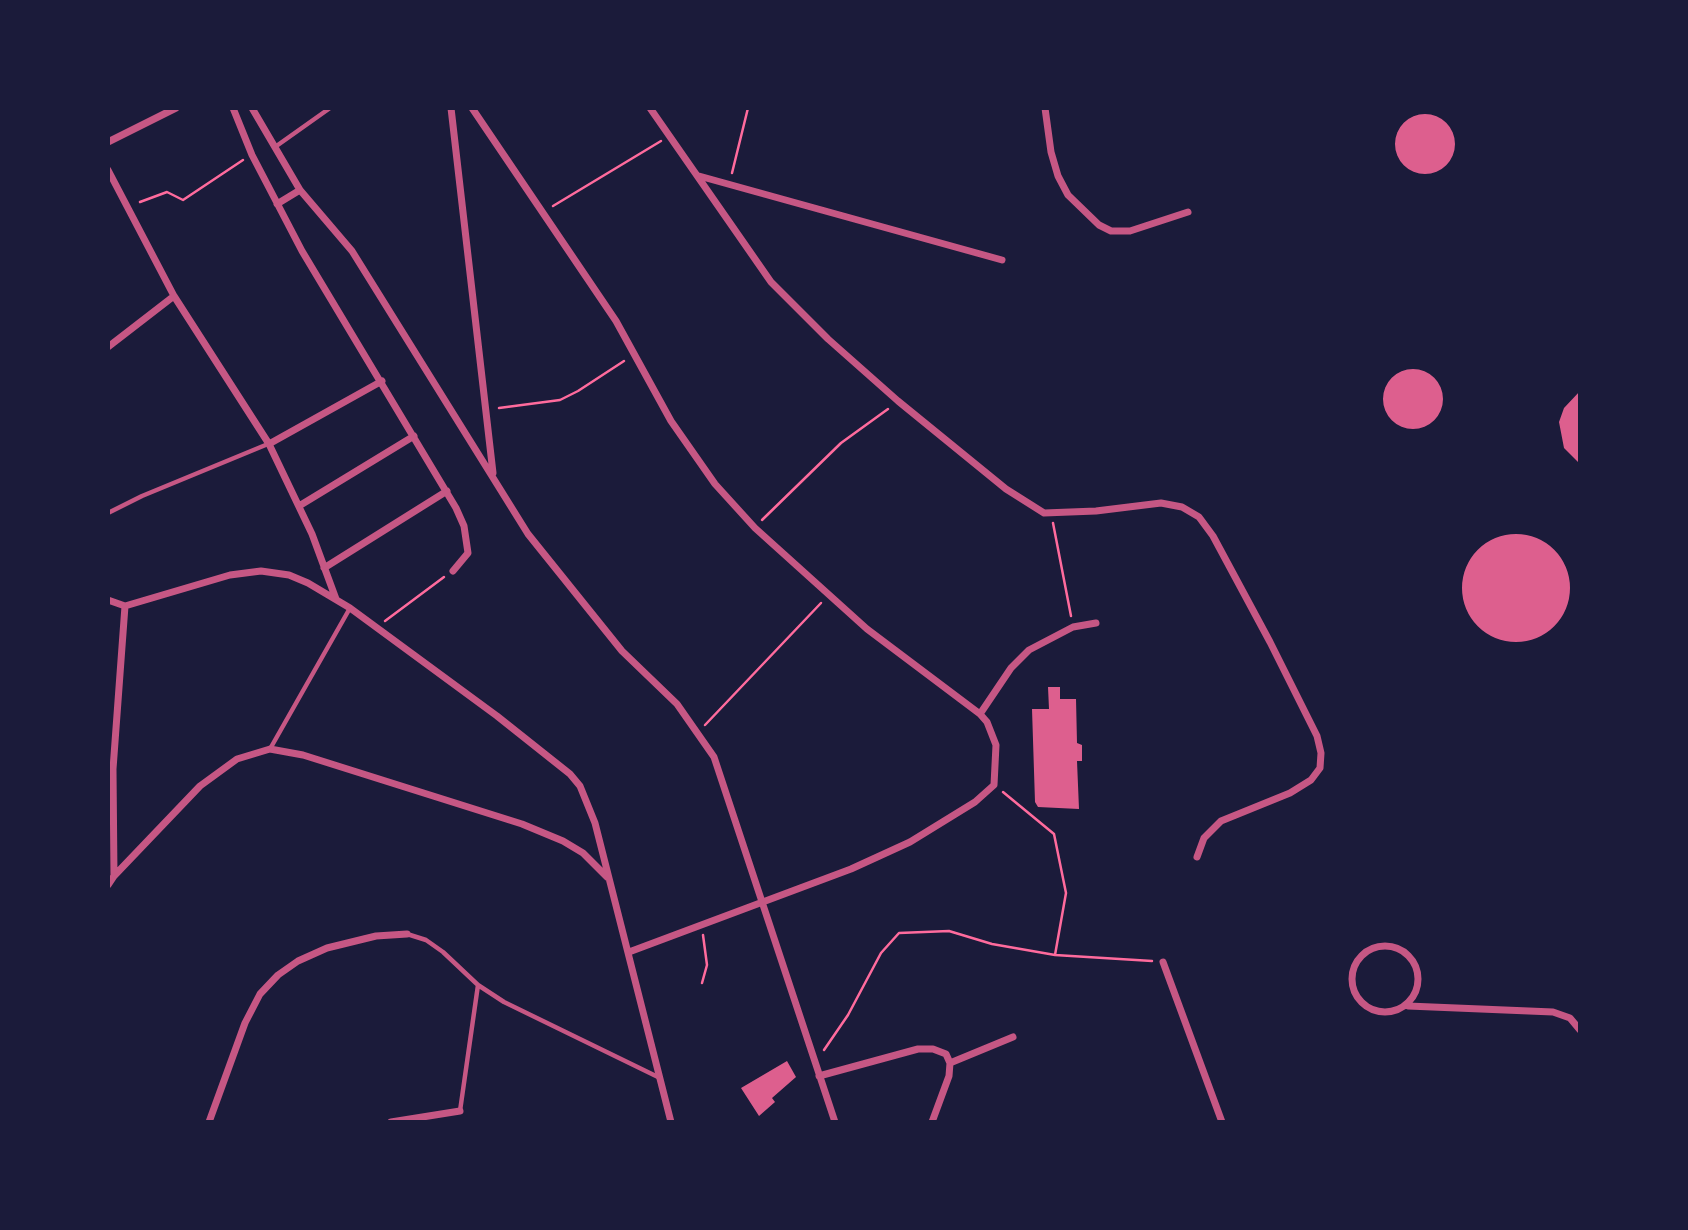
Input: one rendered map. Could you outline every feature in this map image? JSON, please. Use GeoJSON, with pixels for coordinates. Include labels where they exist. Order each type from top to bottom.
{"type":"FeatureCollection","features":[{"type":"Feature","properties":{"kind":"street"},"geometry":{"type":"LineString","coordinates":[[108,142],[176,108]]}},
{"type":"Feature","properties":{"kind":"street"},"geometry":{"type":"LineString","coordinates":[[233,108],[252,155],[302,251],[447,491],[468,542],[465,561],[453,571]]}},
{"type":"Feature","properties":{"kind":"street"},"geometry":{"type":"LineString","coordinates":[[252,108],[300,190],[352,251],[527,534],[622,652],[677,704],[699,731],[725,782],[761,902],[835,1122]]}},
{"type":"Feature","properties":{"kind":"street"},"geometry":{"type":"LineString","coordinates":[[451,108],[494,477]]}},
{"type":"Feature","properties":{"kind":"street"},"geometry":{"type":"LineString","coordinates":[[472,108],[636,354],[691,452],[755,528],[828,596],[901,656],[980,714],[996,745],[993,785],[975,802],[910,842],[851,869],[629,952]]}},
{"type":"Feature","properties":{"kind":"street"},"geometry":{"type":"LineString","coordinates":[[650,108],[771,282],[828,339],[898,401],[1023,501],[1051,513],[1161,503],[1182,507],[1199,517],[1231,566],[1317,736],[1321,753],[1320,768],[1311,780],[1290,793],[1221,821],[1204,838],[1197,857]]}},
{"type":"Feature","properties":{"kind":"street"},"geometry":{"type":"LineString","coordinates":[[1045,108],[1051,152],[1058,176],[1068,195],[1099,225],[1111,231],[1130,231],[1188,212]]}},
{"type":"Feature","properties":{"kind":"street"},"geometry":{"type":"LineString","coordinates":[[108,170],[174,296],[269,444],[299,506],[336,599]]}},
{"type":"Feature","properties":{"kind":"street"},"geometry":{"type":"LineString","coordinates":[[698,176],[1002,260]]}},
{"type":"Feature","properties":{"kind":"street"},"geometry":{"type":"LineString","coordinates":[[277,204],[300,190]]}},
{"type":"Feature","properties":{"kind":"street"},"geometry":{"type":"LineString","coordinates":[[108,347],[174,296]]}},
{"type":"Feature","properties":{"kind":"street"},"geometry":{"type":"LineString","coordinates":[[269,444],[382,381]]}},
{"type":"Feature","properties":{"kind":"street"},"geometry":{"type":"LineString","coordinates":[[299,506],[414,436]]}},
{"type":"Feature","properties":{"kind":"street"},"geometry":{"type":"LineString","coordinates":[[324,568],[447,491]]}},
{"type":"Feature","properties":{"kind":"street"},"geometry":{"type":"LineString","coordinates":[[108,600],[125,606],[230,575],[261,571],[289,575],[350,608],[497,716],[570,774],[588,803],[629,952],[671,1122]]}},
{"type":"Feature","properties":{"kind":"street"},"geometry":{"type":"LineString","coordinates":[[114,876],[113,769],[125,606]]}},
{"type":"Feature","properties":{"kind":"street"},"geometry":{"type":"LineString","coordinates":[[980,714],[1011,668],[1029,650],[1073,627],[1096,623]]}},
{"type":"Feature","properties":{"kind":"street"},"geometry":{"type":"LineString","coordinates":[[108,885],[200,786],[237,759],[270,749],[303,755],[523,824],[563,841],[590,860],[609,879]]}},
{"type":"Feature","properties":{"kind":"street"},"geometry":{"type":"LineString","coordinates":[[209,1122],[246,1023],[260,994],[278,975],[298,961],[327,948],[376,936],[407,934]]}},
{"type":"Feature","properties":{"kind":"street"},"geometry":{"type":"LineString","coordinates":[[1408,1006],[1418,985],[1414,964],[1408,955],[1388,946],[1367,952],[1359,959],[1352,979],[1359,999],[1377,1011],[1388,1012],[1408,1006],[1553,1013],[1570,1018],[1580,1030]]}},
{"type":"Feature","properties":{"kind":"street"},"geometry":{"type":"LineString","coordinates":[[1163,962],[1222,1122]]}},
{"type":"Feature","properties":{"kind":"street"},"geometry":{"type":"LineString","coordinates":[[950,1063],[1013,1037]]}},
{"type":"Feature","properties":{"kind":"street"},"geometry":{"type":"LineString","coordinates":[[819,1076],[918,1049],[933,1049],[946,1054],[950,1063],[949,1076],[932,1122]]}},
{"type":"Feature","properties":{"kind":"street"},"geometry":{"type":"LineString","coordinates":[[391,1122],[460,1111]]}},
{"type":"Feature","properties":{"kind":"lane"},"geometry":{"type":"LineString","coordinates":[[275,147],[330,108]]}},
{"type":"Feature","properties":{"kind":"lane"},"geometry":{"type":"LineString","coordinates":[[108,513],[142,496],[269,444]]}},
{"type":"Feature","properties":{"kind":"lane"},"geometry":{"type":"LineString","coordinates":[[270,749],[350,608]]}},
{"type":"Feature","properties":{"kind":"lane"},"geometry":{"type":"LineString","coordinates":[[407,934],[426,940],[478,985],[504,1002],[662,1079]]}},
{"type":"Feature","properties":{"kind":"lane"},"geometry":{"type":"LineString","coordinates":[[460,1111],[478,985]]}},
{"type":"Feature","properties":{"kind":"path"},"geometry":{"type":"LineString","coordinates":[[729,184],[748,108]]}},
{"type":"Feature","properties":{"kind":"path"},"geometry":{"type":"LineString","coordinates":[[542,213],[670,136]]}},
{"type":"Feature","properties":{"kind":"path"},"geometry":{"type":"LineString","coordinates":[[127,208],[167,191],[183,200],[252,155]]}},
{"type":"Feature","properties":{"kind":"path"},"geometry":{"type":"LineString","coordinates":[[485,408],[534,405],[560,400],[636,354]]}},
{"type":"Feature","properties":{"kind":"path"},"geometry":{"type":"LineString","coordinates":[[755,528],[841,443],[898,401]]}},
{"type":"Feature","properties":{"kind":"path"},"geometry":{"type":"LineString","coordinates":[[1051,513],[1073,627]]}},
{"type":"Feature","properties":{"kind":"path"},"geometry":{"type":"LineString","coordinates":[[377,628],[453,571]]}},
{"type":"Feature","properties":{"kind":"path"},"geometry":{"type":"LineString","coordinates":[[699,731],[828,596]]}},
{"type":"Feature","properties":{"kind":"path"},"geometry":{"type":"LineString","coordinates":[[993,785],[1054,834],[1066,893],[1055,955]]}},
{"type":"Feature","properties":{"kind":"path"},"geometry":{"type":"LineString","coordinates":[[702,925],[707,965],[702,983]]}},
{"type":"Feature","properties":{"kind":"path"},"geometry":{"type":"LineString","coordinates":[[815,1064],[848,1015],[881,953],[899,933],[949,931],[992,944],[1055,955],[1163,962]]}},
{"type":"Feature","properties":{"kind":"building"},"geometry":{"type":"Polygon","coordinates":[[[1425,114],[1437,116],[1450,127],[1455,144],[1453,156],[1442,169],[1425,174],[1413,172],[1400,161],[1395,144],[1397,132],[1408,119],[1425,114]]]}},
{"type":"Feature","properties":{"kind":"building"},"geometry":{"type":"Polygon","coordinates":[[[1413,369],[1430,374],[1438,382],[1443,399],[1438,416],[1430,424],[1413,429],[1396,424],[1388,416],[1383,399],[1388,382],[1396,374],[1413,369]]]}},
{"type":"Feature","properties":{"kind":"building"},"geometry":{"type":"Polygon","coordinates":[[[1580,391],[1580,464],[1564,448],[1559,422],[1564,408],[1580,391]]]}},
{"type":"Feature","properties":{"kind":"building"},"geometry":{"type":"Polygon","coordinates":[[[1516,534],[1537,538],[1554,550],[1566,567],[1570,588],[1566,609],[1554,626],[1537,638],[1516,642],[1495,638],[1478,626],[1466,609],[1462,588],[1466,567],[1478,550],[1495,538],[1516,534]]]}},
{"type":"Feature","properties":{"kind":"building"},"geometry":{"type":"Polygon","coordinates":[[[1048,687],[1060,687],[1060,699],[1076,699],[1077,743],[1082,745],[1082,761],[1077,761],[1079,809],[1038,807],[1035,802],[1032,709],[1049,709],[1048,687]]]}},
{"type":"Feature","properties":{"kind":"building"},"geometry":{"type":"Polygon","coordinates":[[[787,1061],[796,1077],[772,1098],[775,1102],[759,1116],[741,1088],[787,1061]]]}}]}
